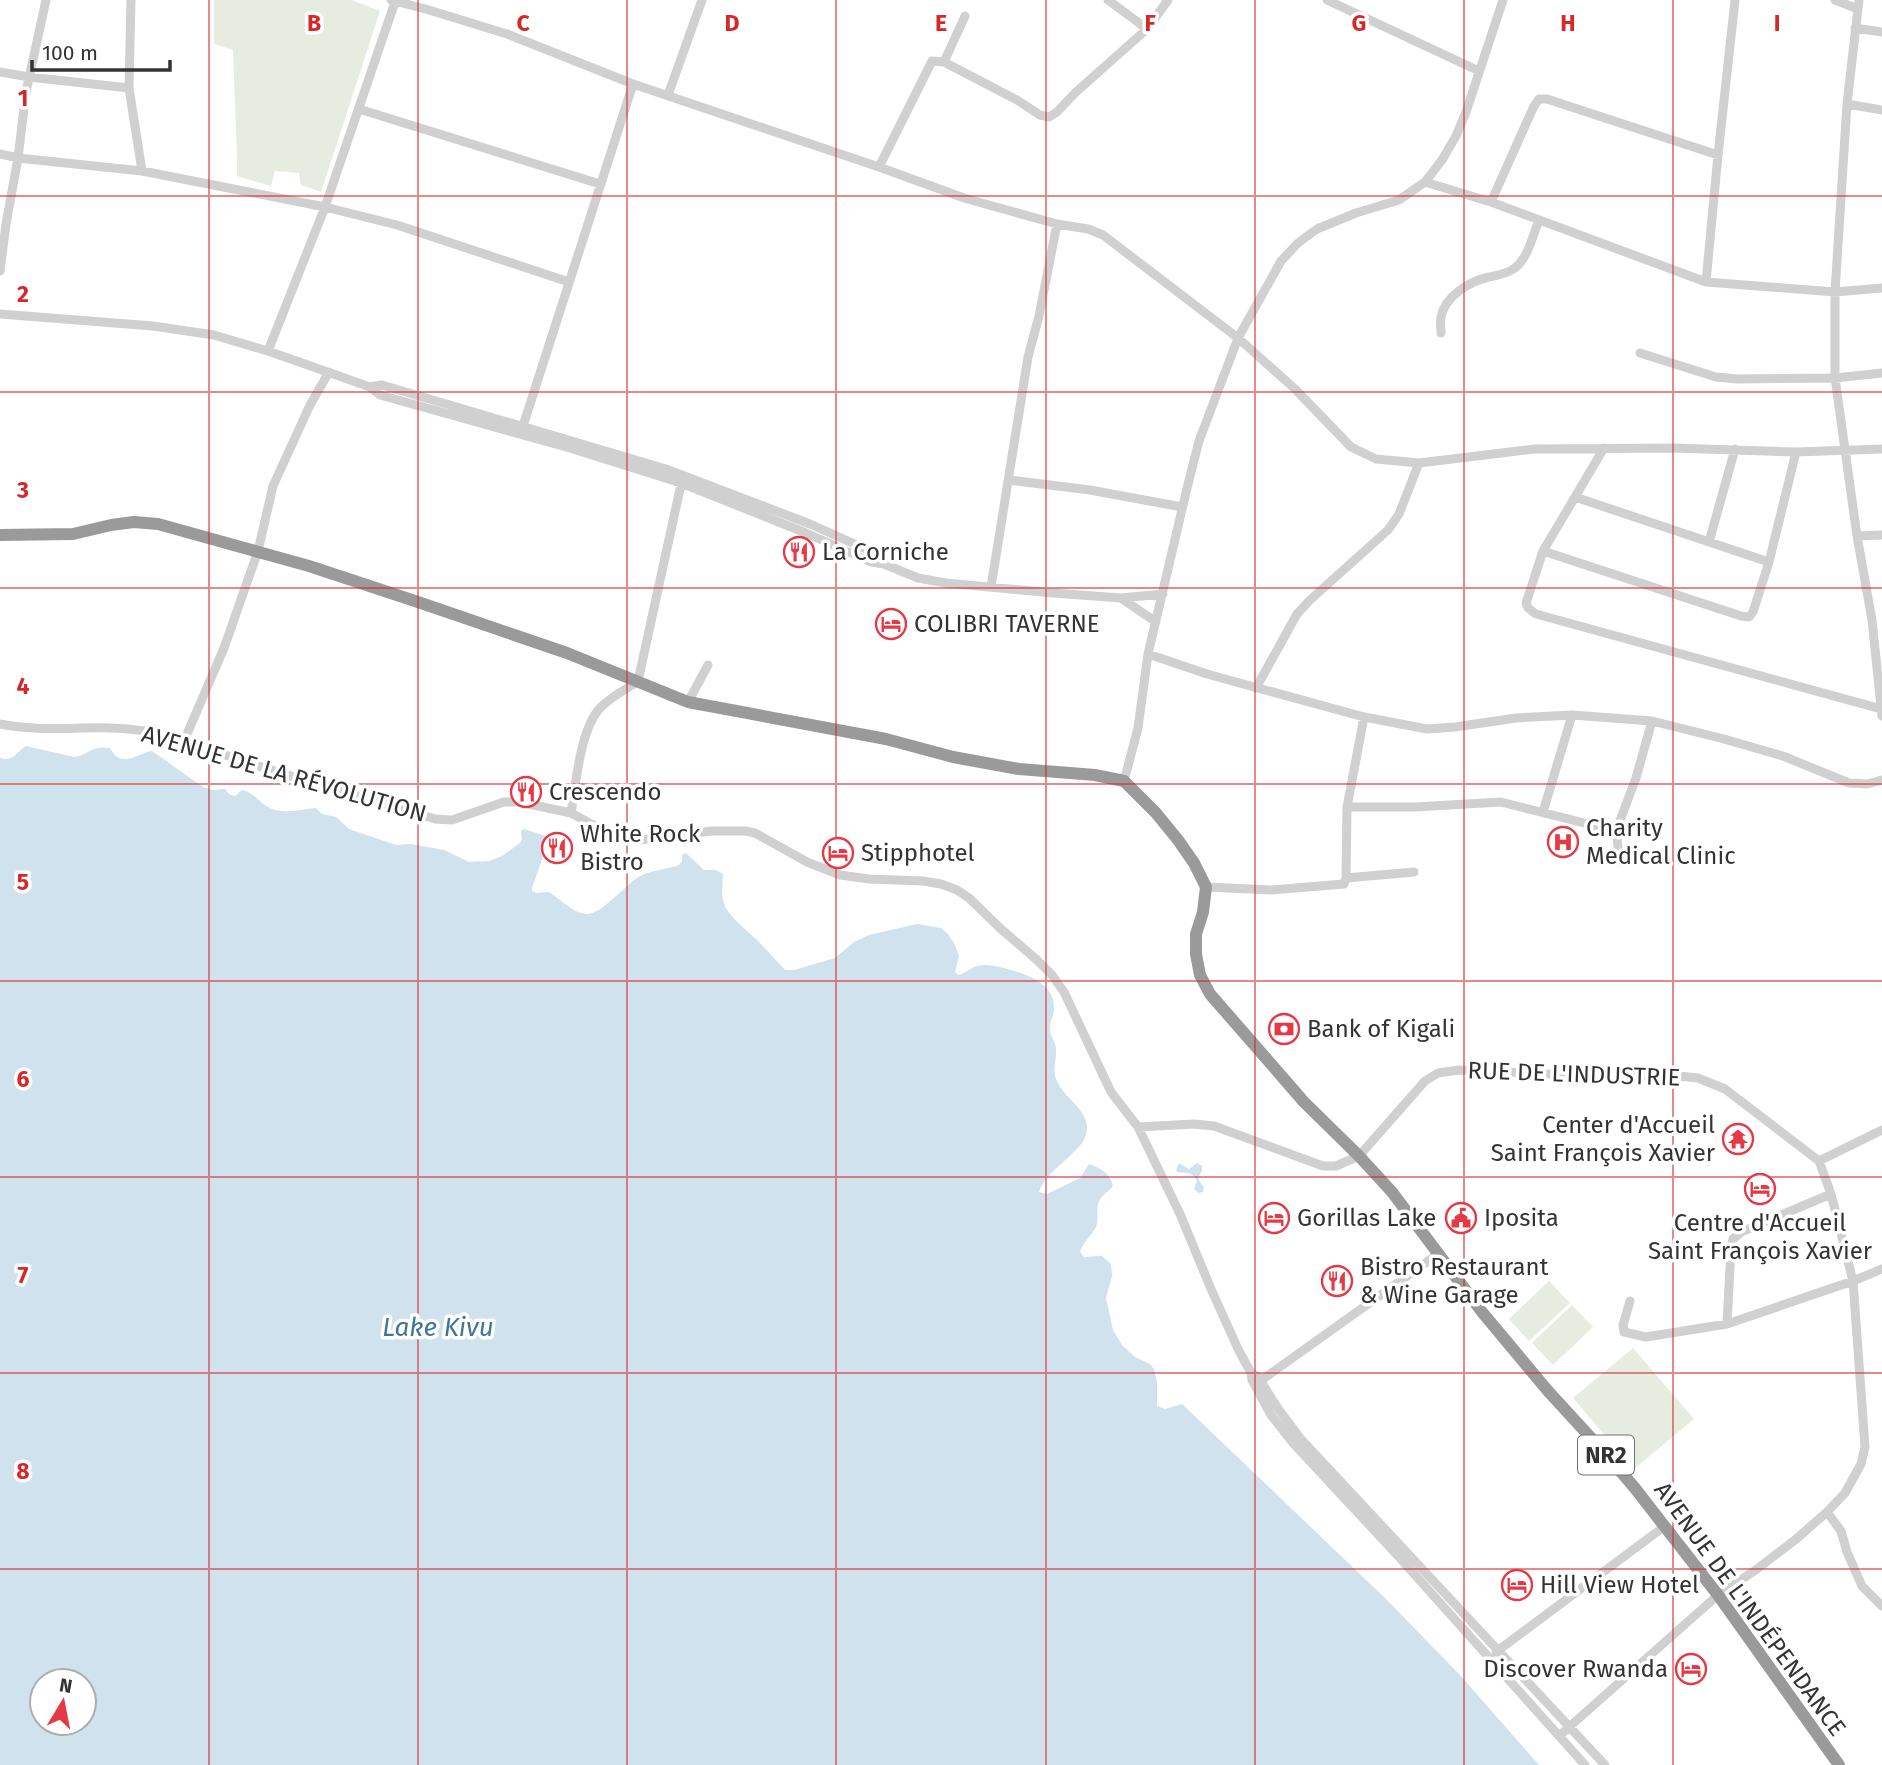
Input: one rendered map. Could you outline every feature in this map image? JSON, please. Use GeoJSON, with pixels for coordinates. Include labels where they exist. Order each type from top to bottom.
{"type":"FeatureCollection","features":[{"type":"Feature","properties":{"kind":"highway"},"geometry":{"type":"LineString","coordinates":[[0,535],[73,534],[134,522],[158,524],[309,566],[517,635],[688,702],[872,737],[953,757],[1019,769],[1095,775],[1124,781],[1178,840],[1206,887]]}},
{"type":"Feature","properties":{"kind":"highway","name":"AVENUE DE L'INDÉPENDANCE"},"geometry":{"type":"LineString","coordinates":[[1206,887],[1203,912],[1196,934],[1196,954],[1200,975],[1210,994],[1304,1102],[1392,1192],[1482,1312],[1665,1526],[1718,1595],[1839,1765]]}},
{"type":"Feature","properties":{"kind":"street"},"geometry":{"type":"LineString","coordinates":[[0,271],[29,77],[46,0]]}},
{"type":"Feature","properties":{"kind":"street"},"geometry":{"type":"LineString","coordinates":[[131,0],[129,88],[142,171]]}},
{"type":"Feature","properties":{"kind":"street"},"geometry":{"type":"LineString","coordinates":[[668,95],[702,0]]}},
{"type":"Feature","properties":{"kind":"street"},"geometry":{"type":"LineString","coordinates":[[1108,0],[1147,29]]}},
{"type":"Feature","properties":{"kind":"street"},"geometry":{"type":"LineString","coordinates":[[879,167],[932,61],[944,62],[1040,115],[1049,117],[1147,29],[1168,0]]}},
{"type":"Feature","properties":{"kind":"street"},"geometry":{"type":"LineString","coordinates":[[1327,0],[1479,71]]}},
{"type":"Feature","properties":{"kind":"street"},"geometry":{"type":"LineString","coordinates":[[1124,781],[1138,729],[1148,654],[1182,507],[1199,441],[1238,338],[1282,261],[1298,243],[1317,229],[1399,200],[1425,182],[1456,136],[1503,0]]}},
{"type":"Feature","properties":{"kind":"street"},"geometry":{"type":"LineString","coordinates":[[1706,282],[1735,0]]}},
{"type":"Feature","properties":{"kind":"street"},"geometry":{"type":"LineString","coordinates":[[1835,0],[1858,5],[1847,104],[1835,292],[1835,378],[1857,536],[1877,620],[1882,716]]}},
{"type":"Feature","properties":{"kind":"street"},"geometry":{"type":"LineString","coordinates":[[268,351],[325,207],[393,1],[430,5],[633,84],[964,198],[1103,235],[1238,338],[1294,389],[1351,447],[1376,459],[1419,463],[1535,449],[1735,449],[1796,452],[1882,449]]}},
{"type":"Feature","properties":{"kind":"street"},"geometry":{"type":"LineString","coordinates":[[944,62],[965,16]]}},
{"type":"Feature","properties":{"kind":"street"},"geometry":{"type":"LineString","coordinates":[[1855,28],[1882,32]]}},
{"type":"Feature","properties":{"kind":"street"},"geometry":{"type":"LineString","coordinates":[[0,72],[129,88]]}},
{"type":"Feature","properties":{"kind":"street"},"geometry":{"type":"LineString","coordinates":[[521,430],[633,84]]}},
{"type":"Feature","properties":{"kind":"street"},"geometry":{"type":"LineString","coordinates":[[1491,202],[1539,99],[1547,99],[1718,155]]}},
{"type":"Feature","properties":{"kind":"street"},"geometry":{"type":"LineString","coordinates":[[1847,104],[1882,110]]}},
{"type":"Feature","properties":{"kind":"street"},"geometry":{"type":"LineString","coordinates":[[359,109],[600,184]]}},
{"type":"Feature","properties":{"kind":"street"},"geometry":{"type":"LineString","coordinates":[[0,154],[142,171],[325,207],[397,225],[569,282]]}},
{"type":"Feature","properties":{"kind":"street"},"geometry":{"type":"LineString","coordinates":[[1425,182],[1491,202],[1706,282],[1835,292],[1882,288]]}},
{"type":"Feature","properties":{"kind":"street"},"geometry":{"type":"LineString","coordinates":[[1441,334],[1441,317],[1446,306],[1462,288],[1485,277],[1507,273],[1516,268],[1525,256],[1539,220]]}},
{"type":"Feature","properties":{"kind":"street"},"geometry":{"type":"LineString","coordinates":[[991,587],[1028,357],[1057,224]]}},
{"type":"Feature","properties":{"kind":"street"},"geometry":{"type":"LineString","coordinates":[[0,314],[153,326],[214,335],[329,372],[370,387],[380,395],[426,404],[521,430],[682,479],[808,529],[871,562],[884,564],[918,578],[946,583],[1121,598],[1163,594]]}},
{"type":"Feature","properties":{"kind":"street"},"geometry":{"type":"LineString","coordinates":[[1640,353],[1716,377],[1738,379],[1835,378],[1882,373]]}},
{"type":"Feature","properties":{"kind":"street"},"geometry":{"type":"LineString","coordinates":[[184,741],[224,648],[258,551],[273,486],[310,405],[329,372]]}},
{"type":"Feature","properties":{"kind":"street"},"geometry":{"type":"LineString","coordinates":[[1604,448],[1542,551],[1526,603],[1528,608],[1536,614],[1881,709]]}},
{"type":"Feature","properties":{"kind":"street"},"geometry":{"type":"LineString","coordinates":[[1709,542],[1735,449]]}},
{"type":"Feature","properties":{"kind":"street"},"geometry":{"type":"LineString","coordinates":[[1542,551],[1741,617],[1749,617],[1769,562],[1796,452]]}},
{"type":"Feature","properties":{"kind":"street"},"geometry":{"type":"LineString","coordinates":[[1256,688],[1297,614],[1388,530],[1399,514],[1419,463]]}},
{"type":"Feature","properties":{"kind":"street"},"geometry":{"type":"LineString","coordinates":[[571,813],[585,735],[595,715],[601,706],[638,681],[682,479]]}},
{"type":"Feature","properties":{"kind":"street"},"geometry":{"type":"LineString","coordinates":[[1009,480],[1090,490],[1182,507]]}},
{"type":"Feature","properties":{"kind":"street"},"geometry":{"type":"LineString","coordinates":[[1575,497],[1769,562]]}},
{"type":"Feature","properties":{"kind":"street"},"geometry":{"type":"LineString","coordinates":[[1857,536],[1882,535]]}},
{"type":"Feature","properties":{"kind":"street"},"geometry":{"type":"LineString","coordinates":[[1121,598],[1156,622]]}},
{"type":"Feature","properties":{"kind":"street"},"geometry":{"type":"LineString","coordinates":[[1148,654],[1256,688],[1364,717],[1427,729],[1516,718],[1572,715],[1652,721],[1783,756],[1849,783],[1867,784],[1882,780]]}},
{"type":"Feature","properties":{"kind":"street"},"geometry":{"type":"LineString","coordinates":[[688,702],[708,665]]}},
{"type":"Feature","properties":{"kind":"street"},"geometry":{"type":"LineString","coordinates":[[1543,812],[1572,715]]}},
{"type":"Feature","properties":{"kind":"street"},"geometry":{"type":"LineString","coordinates":[[1206,887],[1271,890],[1344,884],[1347,807],[1364,717]]}},
{"type":"Feature","properties":{"kind":"street"},"geometry":{"type":"LineString","coordinates":[[1620,862],[1616,831],[1636,778],[1652,721]]}},
{"type":"Feature","properties":{"kind":"street","name":"AVENUE DE LA RÉVOLUTION"},"geometry":{"type":"LineString","coordinates":[[0,724],[20,728],[142,730],[435,819],[452,820],[504,802],[519,802],[571,813],[613,836],[640,840],[711,831],[755,833],[807,862],[840,875],[923,881],[957,890],[1052,975],[1064,992],[1111,1092],[1138,1127],[1251,1373],[1296,1440],[1402,1554]]}},
{"type":"Feature","properties":{"kind":"street"},"geometry":{"type":"LineString","coordinates":[[1347,807],[1415,807],[1500,802],[1616,831]]}},
{"type":"Feature","properties":{"kind":"street"},"geometry":{"type":"LineString","coordinates":[[1346,878],[1415,872]]}},
{"type":"Feature","properties":{"kind":"street","name":"RUE DE L'INDUSTRIE"},"geometry":{"type":"LineString","coordinates":[[1359,1156],[1425,1081],[1438,1073],[1459,1070],[1698,1078],[1725,1089],[1819,1161]]}},
{"type":"Feature","properties":{"kind":"street"},"geometry":{"type":"LineString","coordinates":[[1138,1127],[1194,1124],[1214,1126],[1323,1166],[1336,1166],[1359,1156]]}},
{"type":"Feature","properties":{"kind":"street"},"geometry":{"type":"LineString","coordinates":[[1559,1736],[1718,1595],[1766,1562],[1827,1512],[1845,1493],[1861,1464],[1865,1447],[1853,1281],[1831,1194],[1819,1161],[1882,1130]]}},
{"type":"Feature","properties":{"kind":"street"},"geometry":{"type":"LineString","coordinates":[[1727,1324],[1733,1239],[1741,1232],[1831,1194]]}},
{"type":"Feature","properties":{"kind":"street"},"geometry":{"type":"LineString","coordinates":[[1257,1382],[1438,1254]]}},
{"type":"Feature","properties":{"kind":"street"},"geometry":{"type":"LineString","coordinates":[[1630,1301],[1623,1325],[1624,1332],[1646,1337],[1727,1324],[1882,1269]]}},
{"type":"Feature","properties":{"kind":"street"},"geometry":{"type":"LineString","coordinates":[[1827,1512],[1841,1531],[1862,1586],[1882,1605]]}},
{"type":"Feature","properties":{"kind":"street"},"geometry":{"type":"LineString","coordinates":[[1489,1658],[1665,1526]]}},
{"type":"Feature","properties":{"kind":"street"},"geometry":{"type":"LineString","coordinates":[[1402,1554],[1498,1650],[1605,1765]]}},
{"type":"Feature","properties":{"kind":"street"},"geometry":{"type":"LineString","coordinates":[[1402,1554],[1489,1658],[1585,1765]]}},
{"type":"Feature","properties":{"kind":"shaded area"},"geometry":{"type":"Polygon","coordinates":[[[214,0],[352,0],[380,11],[321,192],[301,185],[299,173],[275,171],[271,186],[237,176],[233,50],[214,44],[214,0]]]}},
{"type":"Feature","properties":{"kind":"shaded area"},"geometry":{"type":"Polygon","coordinates":[[[1549,1281],[1570,1303],[1529,1341],[1509,1319],[1549,1281]]]}},
{"type":"Feature","properties":{"kind":"shaded area"},"geometry":{"type":"Polygon","coordinates":[[[1572,1305],[1593,1327],[1553,1365],[1532,1343],[1572,1305]]]}},
{"type":"Feature","properties":{"kind":"shaded area"},"geometry":{"type":"Polygon","coordinates":[[[1633,1348],[1694,1419],[1634,1469],[1573,1398],[1633,1348]]]}},
{"type":"Feature","properties":{"kind":"water","name":"Lake Kivu"},"geometry":{"type":"Polygon","coordinates":[[[26,746],[74,757],[98,748],[110,748],[121,759],[152,751],[203,787],[212,790],[225,789],[235,796],[242,790],[246,791],[266,806],[278,811],[316,808],[322,814],[336,817],[349,829],[396,845],[411,844],[444,850],[469,862],[489,861],[502,856],[520,843],[521,831],[524,829],[546,836],[547,845],[532,891],[549,892],[583,914],[594,913],[642,875],[679,865],[682,855],[686,853],[704,870],[716,870],[723,874],[722,895],[725,907],[785,970],[794,970],[835,958],[854,942],[869,935],[917,924],[941,928],[947,933],[959,956],[955,972],[958,975],[977,966],[991,965],[1021,973],[1041,983],[1053,1000],[1054,1011],[1050,1026],[1056,1046],[1055,1076],[1063,1091],[1081,1111],[1087,1126],[1083,1142],[1049,1176],[1039,1192],[1047,1194],[1080,1178],[1089,1164],[1110,1178],[1113,1186],[1099,1201],[1096,1227],[1080,1252],[1084,1257],[1102,1256],[1111,1264],[1112,1276],[1106,1298],[1113,1330],[1122,1345],[1154,1369],[1157,1406],[1165,1409],[1182,1404],[1385,1598],[1459,1674],[1539,1765],[0,1765],[0,758],[12,758],[26,746]]]}},
{"type":"Feature","properties":{"kind":"water"},"geometry":{"type":"Polygon","coordinates":[[[1179,1163],[1189,1169],[1197,1163],[1202,1166],[1198,1177],[1204,1187],[1203,1192],[1198,1193],[1194,1189],[1197,1181],[1193,1175],[1177,1172],[1179,1163]]]}},
{"type":"Feature","properties":{"kind":"place","name":"La Corniche"},"geometry":{"type":"Point","coordinates":[799,552]}},
{"type":"Feature","properties":{"kind":"place","name":"COLIBRI TAVERNE"},"geometry":{"type":"Point","coordinates":[891,624]}},
{"type":"Feature","properties":{"kind":"place","name":"Crescendo"},"geometry":{"type":"Point","coordinates":[526,792]}},
{"type":"Feature","properties":{"kind":"place","name":"Charity Medical Clinic"},"geometry":{"type":"Point","coordinates":[1563,842]}},
{"type":"Feature","properties":{"kind":"place","name":"White Rock Bistro"},"geometry":{"type":"Point","coordinates":[557,848]}},
{"type":"Feature","properties":{"kind":"place","name":"Stipphotel"},"geometry":{"type":"Point","coordinates":[838,853]}},
{"type":"Feature","properties":{"kind":"place","name":"Bank of Kigali"},"geometry":{"type":"Point","coordinates":[1284,1029]}},
{"type":"Feature","properties":{"kind":"place","name":"Center d'Accueil Saint François Xavier"},"geometry":{"type":"Point","coordinates":[1738,1139]}},
{"type":"Feature","properties":{"kind":"place","name":"Centre d'Accueil Saint François Xavier"},"geometry":{"type":"Point","coordinates":[1760,1189]}},
{"type":"Feature","properties":{"kind":"place","name":"Gorillas Lake"},"geometry":{"type":"Point","coordinates":[1274,1218]}},
{"type":"Feature","properties":{"kind":"place","name":"Iposita"},"geometry":{"type":"Point","coordinates":[1461,1218]}},
{"type":"Feature","properties":{"kind":"place","name":"Bistro Restaurant & Wine Garage"},"geometry":{"type":"Point","coordinates":[1337,1281]}},
{"type":"Feature","properties":{"kind":"place","name":"Hill View Hotel"},"geometry":{"type":"Point","coordinates":[1517,1585]}},
{"type":"Feature","properties":{"kind":"place","name":"Discover Rwanda"},"geometry":{"type":"Point","coordinates":[1691,1669]}}]}
